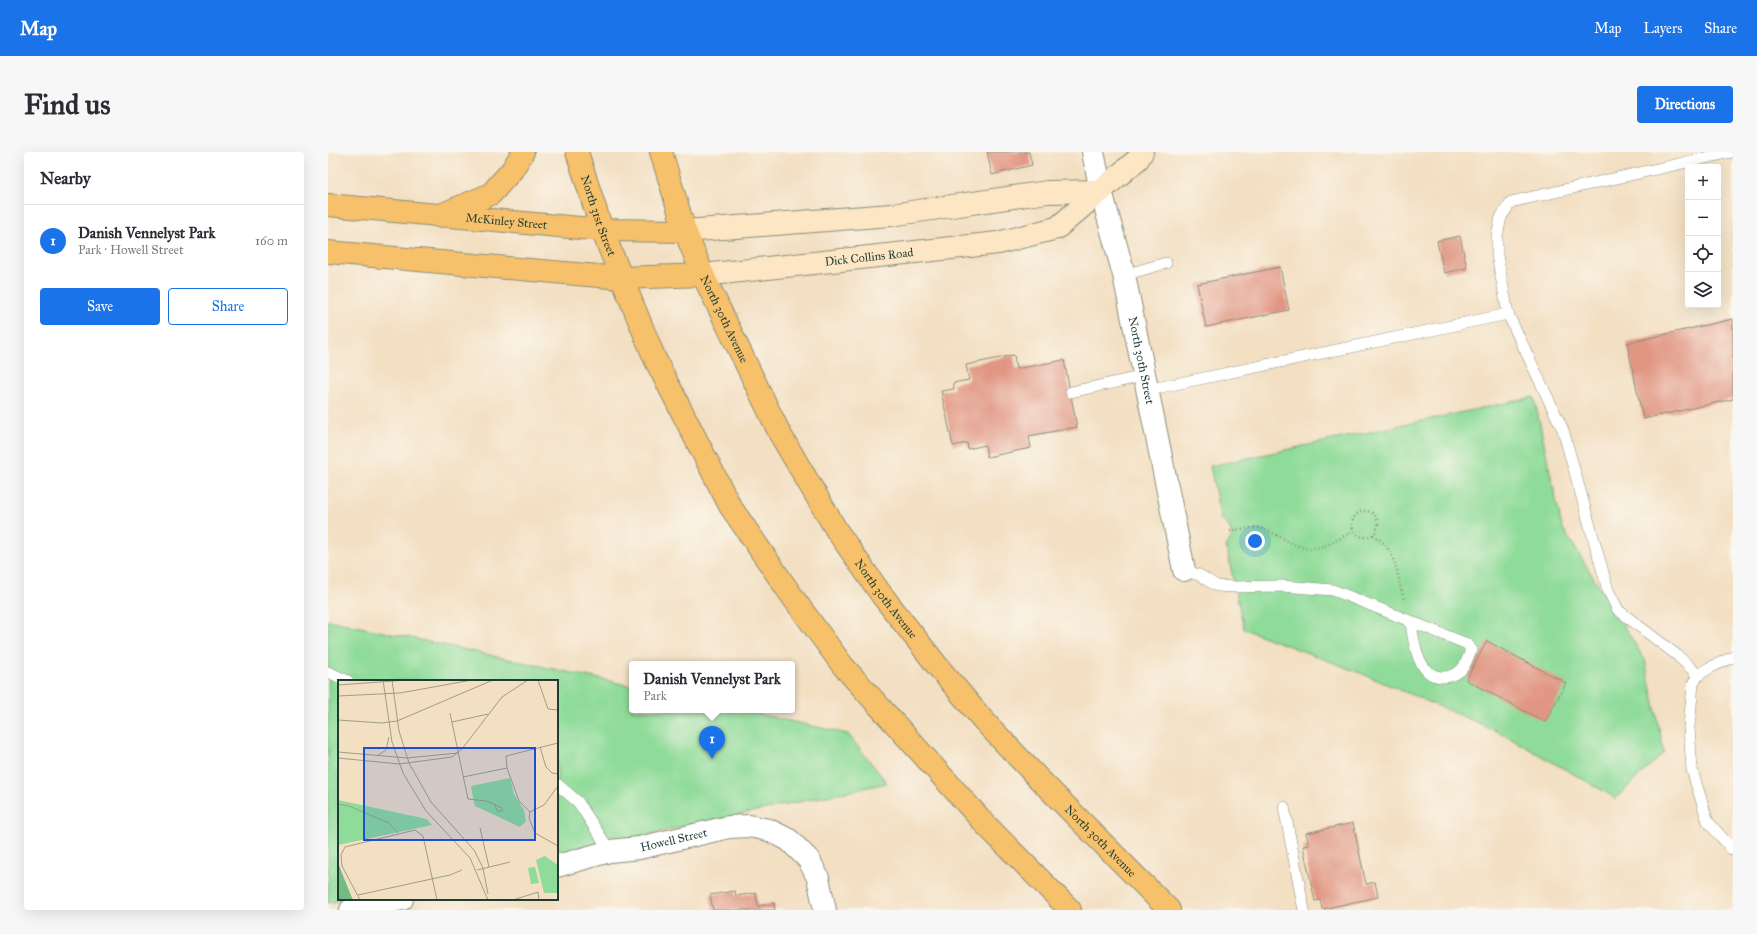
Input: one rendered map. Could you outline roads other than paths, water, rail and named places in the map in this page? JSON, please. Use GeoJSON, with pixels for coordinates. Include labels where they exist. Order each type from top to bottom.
{"type":"FeatureCollection","features":[{"type":"Feature","properties":{"kind":"main road"},"geometry":{"type":"LineString","coordinates":[[438,216],[491,194],[512,170],[523,152]]}},
{"type":"Feature","properties":{"kind":"main road","name":"North 31st Street"},"geometry":{"type":"LineString","coordinates":[[577,152],[602,230],[621,278]]}},
{"type":"Feature","properties":{"kind":"main road"},"geometry":{"type":"LineString","coordinates":[[661,152],[685,230],[891,215],[1047,192],[1101,191]]}},
{"type":"Feature","properties":{"kind":"main road","name":"Dick Collins Road"},"geometry":{"type":"LineString","coordinates":[[621,278],[703,276],[998,243],[1057,228],[1138,159],[1142,152]]}},
{"type":"Feature","properties":{"kind":"main road","name":"McKinley Street"},"geometry":{"type":"LineString","coordinates":[[328,205],[602,230],[685,230]]}},
{"type":"Feature","properties":{"kind":"main road","name":"North 30th Avenue"},"geometry":{"type":"LineString","coordinates":[[685,230],[703,276],[780,434],[837,531],[881,594],[939,668],[984,721],[1035,775],[1169,910]]}},
{"type":"Feature","properties":{"kind":"main road"},"geometry":{"type":"LineString","coordinates":[[328,252],[621,278],[655,359],[730,506],[794,599],[843,666],[985,824],[1070,910]]}},
{"type":"Feature","properties":{"kind":"street","name":"North 30th Street"},"geometry":{"type":"LineString","coordinates":[[1093,152],[1101,191],[1124,276],[1184,570]]}},
{"type":"Feature","properties":{"kind":"street","name":"Howell Street"},"geometry":{"type":"LineString","coordinates":[[558,866],[610,851],[640,848],[729,828],[749,826],[769,830],[789,840],[809,860],[818,878],[825,910]]}},
{"type":"Feature","properties":{"kind":"street"},"geometry":{"type":"LineString","coordinates":[[351,910],[397,900]]}},
{"type":"Feature","properties":{"kind":"lane"},"geometry":{"type":"LineString","coordinates":[[1698,675],[1678,656],[1618,610],[1608,590],[1564,430],[1508,314],[1497,255],[1497,236],[1501,217],[1511,202],[1732,152]]}},
{"type":"Feature","properties":{"kind":"lane"},"geometry":{"type":"LineString","coordinates":[[1124,276],[1166,263]]}},
{"type":"Feature","properties":{"kind":"lane"},"geometry":{"type":"LineString","coordinates":[[1071,392],[1146,383],[1508,314]]}},
{"type":"Feature","properties":{"kind":"lane"},"geometry":{"type":"LineString","coordinates":[[1184,570],[1199,575],[1216,586],[1282,586],[1333,590],[1411,621],[1467,644],[1471,650],[1462,669],[1453,675],[1442,678],[1434,676],[1423,666],[1412,637],[1411,621]]}},
{"type":"Feature","properties":{"kind":"lane"},"geometry":{"type":"LineString","coordinates":[[1733,657],[1698,675],[1693,684],[1688,727],[1692,770],[1708,822],[1733,850]]}},
{"type":"Feature","properties":{"kind":"lane"},"geometry":{"type":"LineString","coordinates":[[328,672],[346,680]]}},
{"type":"Feature","properties":{"kind":"lane"},"geometry":{"type":"LineString","coordinates":[[558,785],[578,802],[610,851]]}},
{"type":"Feature","properties":{"kind":"lane"},"geometry":{"type":"LineString","coordinates":[[1284,807],[1304,910]]}},
{"type":"Feature","properties":{"kind":"place","name":"Danish Vennelyst Park"},"geometry":{"type":"Point","coordinates":[712,759]}}]}
